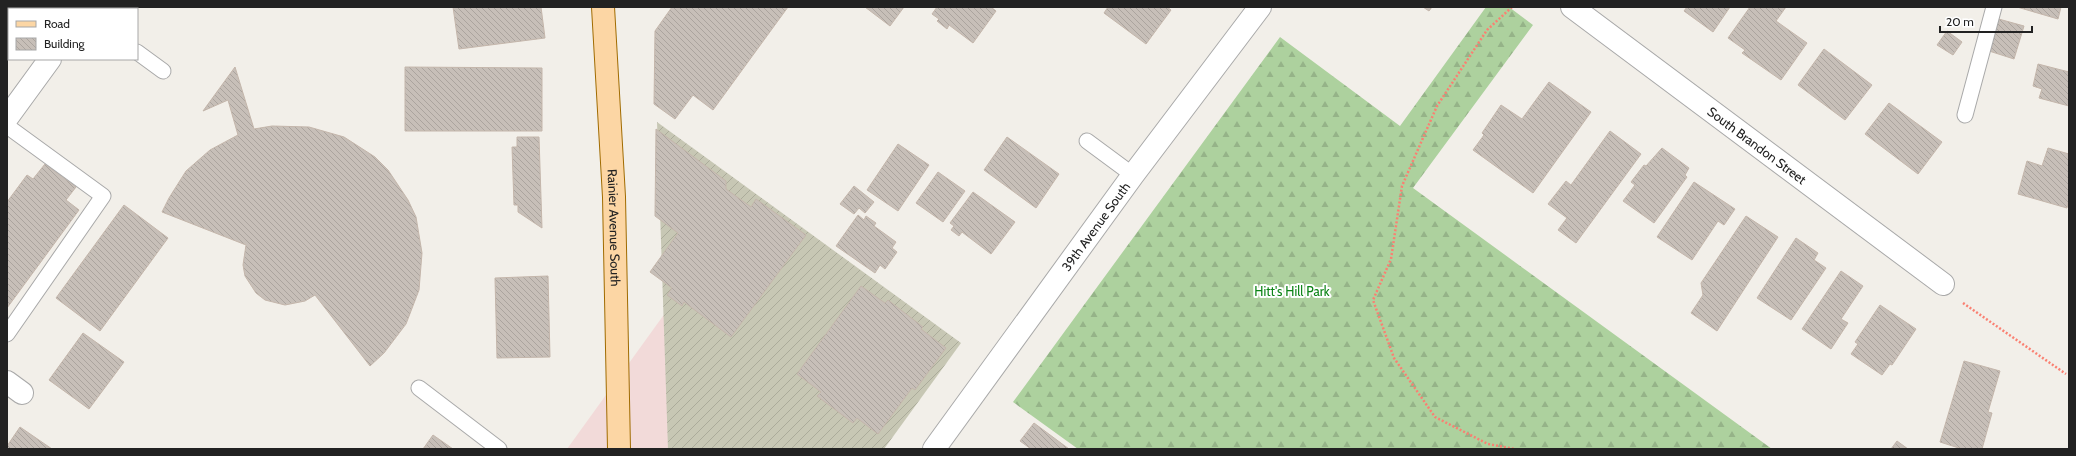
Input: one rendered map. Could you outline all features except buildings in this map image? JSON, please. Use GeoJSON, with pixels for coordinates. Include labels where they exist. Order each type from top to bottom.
{"type":"FeatureCollection","features":[{"type":"Feature","properties":{"kind":"main road","name":"Rainier Avenue South"},"geometry":{"type":"LineString","coordinates":[[603,7],[614,197],[618,449]]}},
{"type":"Feature","properties":{"kind":"street","name":"39th Avenue South"},"geometry":{"type":"LineString","coordinates":[[934,449],[1133,175],[1260,7]]}},
{"type":"Feature","properties":{"kind":"street","name":"South Brandon Street"},"geometry":{"type":"LineString","coordinates":[[1572,7],[1943,284]]}},
{"type":"Feature","properties":{"kind":"street"},"geometry":{"type":"LineString","coordinates":[[7,118],[49,60]]}},
{"type":"Feature","properties":{"kind":"lane"},"geometry":{"type":"LineString","coordinates":[[1965,115],[1994,7]]}},
{"type":"Feature","properties":{"kind":"lane"},"geometry":{"type":"LineString","coordinates":[[138,53],[163,71]]}},
{"type":"Feature","properties":{"kind":"lane"},"geometry":{"type":"LineString","coordinates":[[7,126],[103,196],[7,334]]}},
{"type":"Feature","properties":{"kind":"lane"},"geometry":{"type":"LineString","coordinates":[[1087,141],[1133,175]]}},
{"type":"Feature","properties":{"kind":"lane"},"geometry":{"type":"LineString","coordinates":[[419,388],[498,449]]}},
{"type":"Feature","properties":{"kind":"path"},"geometry":{"type":"LineString","coordinates":[[1512,7],[1487,30],[1437,106],[1402,186],[1391,259],[1374,300],[1394,358],[1435,417],[1488,444],[1515,449]]}},
{"type":"Feature","properties":{"kind":"path"},"geometry":{"type":"LineString","coordinates":[[1943,284],[1947,286],[1956,283],[1959,300],[2066,374]]}},
{"type":"Feature","properties":{"kind":"shaded area"},"geometry":{"type":"Polygon","coordinates":[[[657,122],[961,343],[884,449],[668,449],[657,122]]]}},
{"type":"Feature","properties":{"kind":"shaded area"},"geometry":{"type":"Polygon","coordinates":[[[681,291],[880,449],[567,449],[681,291]]]}},
{"type":"Feature","properties":{"kind":"green space","name":"Hitt's Hill Park"},"geometry":{"type":"Polygon","coordinates":[[[1486,7],[1509,7],[1533,25],[1413,188],[1772,449],[1078,449],[1013,402],[1280,37],[1400,126],[1486,7]]]}}]}
